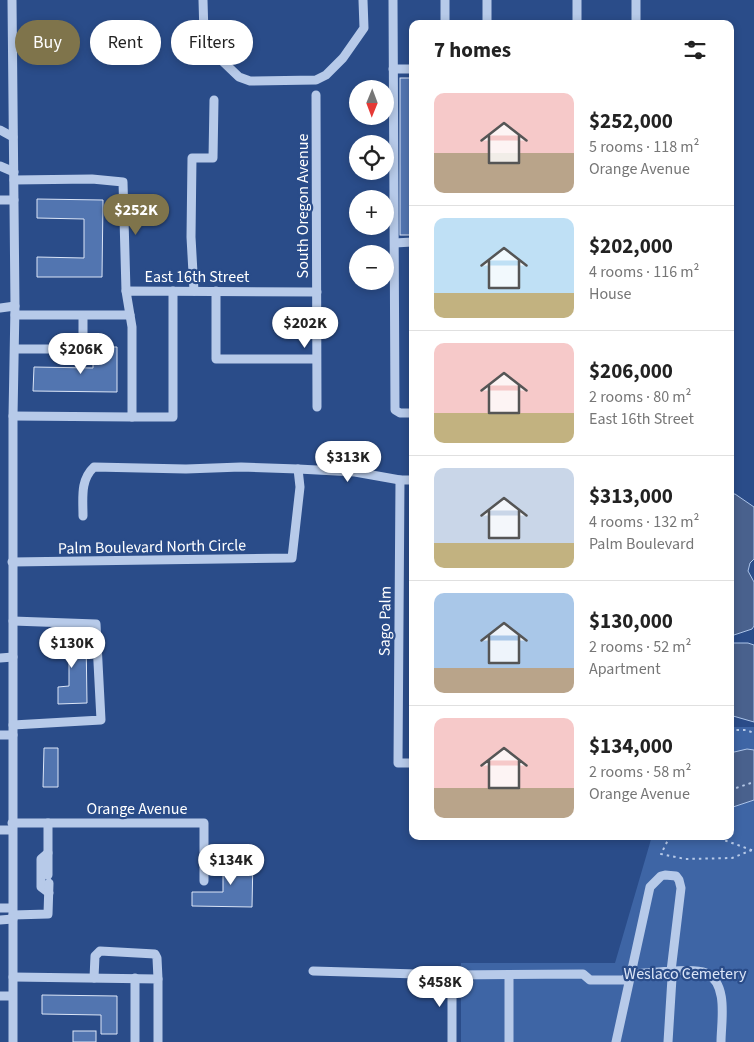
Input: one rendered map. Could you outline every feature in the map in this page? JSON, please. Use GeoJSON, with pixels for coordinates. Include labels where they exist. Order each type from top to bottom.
{"type":"FeatureCollection","features":[{"type":"Feature","properties":{"kind":"street"},"geometry":{"type":"LineString","coordinates":[[12,0],[15,311],[12,562],[12,1042]]}},
{"type":"Feature","properties":{"kind":"street"},"geometry":{"type":"LineString","coordinates":[[203,0],[204,35],[216,55],[239,77],[250,81],[316,80],[326,75],[343,58],[364,28],[363,0]]}},
{"type":"Feature","properties":{"kind":"street"},"geometry":{"type":"LineString","coordinates":[[393,0],[395,410],[400,413],[409,413]]}},
{"type":"Feature","properties":{"kind":"street"},"geometry":{"type":"LineString","coordinates":[[445,0],[445,20]]}},
{"type":"Feature","properties":{"kind":"street"},"geometry":{"type":"LineString","coordinates":[[487,0],[487,20]]}},
{"type":"Feature","properties":{"kind":"street"},"geometry":{"type":"LineString","coordinates":[[577,0],[577,20]]}},
{"type":"Feature","properties":{"kind":"street"},"geometry":{"type":"LineString","coordinates":[[636,0],[636,20]]}},
{"type":"Feature","properties":{"kind":"street"},"geometry":{"type":"LineString","coordinates":[[394,69],[409,69]]}},
{"type":"Feature","properties":{"kind":"street","name":"South Oregon Avenue"},"geometry":{"type":"LineString","coordinates":[[316,95],[317,407]]}},
{"type":"Feature","properties":{"kind":"street"},"geometry":{"type":"LineString","coordinates":[[194,291],[191,237],[192,158],[213,158],[214,100]]}},
{"type":"Feature","properties":{"kind":"street"},"geometry":{"type":"LineString","coordinates":[[0,130],[12,137]]}},
{"type":"Feature","properties":{"kind":"street"},"geometry":{"type":"LineString","coordinates":[[0,166],[14,176],[123,182],[126,291]]}},
{"type":"Feature","properties":{"kind":"street"},"geometry":{"type":"LineString","coordinates":[[0,200],[14,200]]}},
{"type":"Feature","properties":{"kind":"street"},"geometry":{"type":"LineString","coordinates":[[395,243],[409,242]]}},
{"type":"Feature","properties":{"kind":"street","name":"East 16th Street"},"geometry":{"type":"LineString","coordinates":[[132,417],[132,327],[126,291],[317,292]]}},
{"type":"Feature","properties":{"kind":"street"},"geometry":{"type":"LineString","coordinates":[[13,416],[173,417],[173,291]]}},
{"type":"Feature","properties":{"kind":"street"},"geometry":{"type":"LineString","coordinates":[[216,291],[216,358],[316,359]]}},
{"type":"Feature","properties":{"kind":"street"},"geometry":{"type":"LineString","coordinates":[[1,307],[15,311],[83,316],[130,315]]}},
{"type":"Feature","properties":{"kind":"street"},"geometry":{"type":"LineString","coordinates":[[15,348],[83,349],[83,316]]}},
{"type":"Feature","properties":{"kind":"street","name":"Palm Boulevard North Circle"},"geometry":{"type":"LineString","coordinates":[[12,562],[292,558],[300,487],[298,469],[94,467],[86,474],[83,487],[83,516]]}},
{"type":"Feature","properties":{"kind":"street"},"geometry":{"type":"LineString","coordinates":[[298,469],[355,472],[409,480]]}},
{"type":"Feature","properties":{"kind":"street","name":"Sago Palm"},"geometry":{"type":"LineString","coordinates":[[400,480],[398,763],[409,763]]}},
{"type":"Feature","properties":{"kind":"street"},"geometry":{"type":"LineString","coordinates":[[0,735],[13,730],[101,720],[96,624],[13,621]]}},
{"type":"Feature","properties":{"kind":"street"},"geometry":{"type":"LineString","coordinates":[[0,658],[13,657]]}},
{"type":"Feature","properties":{"kind":"street"},"geometry":{"type":"LineString","coordinates":[[0,908],[13,914],[48,914],[48,823]]}},
{"type":"Feature","properties":{"kind":"street","name":"Orange Avenue"},"geometry":{"type":"LineString","coordinates":[[0,830],[12,826],[48,823],[204,823],[204,881]]}},
{"type":"Feature","properties":{"kind":"street"},"geometry":{"type":"LineString","coordinates":[[48,853],[41,859],[41,886],[48,894]]}},
{"type":"Feature","properties":{"kind":"street"},"geometry":{"type":"LineString","coordinates":[[616,1042],[650,887],[654,880],[665,875],[676,876],[681,888],[671,971],[668,1042]]}},
{"type":"Feature","properties":{"kind":"street"},"geometry":{"type":"LineString","coordinates":[[0,920],[13,914]]}},
{"type":"Feature","properties":{"kind":"street"},"geometry":{"type":"LineString","coordinates":[[94,978],[95,956],[100,952],[155,954],[158,978],[158,1042]]}},
{"type":"Feature","properties":{"kind":"street"},"geometry":{"type":"LineString","coordinates":[[313,971],[452,975],[583,974],[590,980],[623,980],[632,974],[697,971],[714,979],[722,995],[721,1042]]}},
{"type":"Feature","properties":{"kind":"street"},"geometry":{"type":"LineString","coordinates":[[509,974],[509,1042]]}},
{"type":"Feature","properties":{"kind":"street"},"geometry":{"type":"LineString","coordinates":[[452,975],[452,1042]]}},
{"type":"Feature","properties":{"kind":"street"},"geometry":{"type":"LineString","coordinates":[[12,977],[158,978]]}},
{"type":"Feature","properties":{"kind":"street"},"geometry":{"type":"LineString","coordinates":[[135,978],[135,1042]]}},
{"type":"Feature","properties":{"kind":"street"},"geometry":{"type":"LineString","coordinates":[[0,996],[12,996]]}},
{"type":"Feature","properties":{"kind":"path"},"geometry":{"type":"LineString","coordinates":[[734,730],[746,730],[754,733]]}},
{"type":"Feature","properties":{"kind":"path"},"geometry":{"type":"LineString","coordinates":[[734,789],[754,782]]}},
{"type":"Feature","properties":{"kind":"path"},"geometry":{"type":"LineString","coordinates":[[668,840],[661,854],[685,859],[732,858],[753,850]]}},
{"type":"Feature","properties":{"kind":"path"},"geometry":{"type":"LineString","coordinates":[[724,840],[753,850]]}},
{"type":"Feature","properties":{"kind":"green space","name":"Weslaco Cemetery"},"geometry":{"type":"Polygon","coordinates":[[[734,727],[754,727],[754,1042],[461,1042],[461,963],[615,963],[651,840],[734,840],[734,727]]]}},
{"type":"Feature","properties":{"kind":"shaded area"},"geometry":{"type":"Polygon","coordinates":[[[734,494],[754,507],[754,559],[750,563],[748,571],[754,582],[754,626],[752,629],[734,635],[734,494]]]}},
{"type":"Feature","properties":{"kind":"shaded area"},"geometry":{"type":"Polygon","coordinates":[[[734,643],[754,645],[754,722],[734,716],[734,643]]]}},
{"type":"Feature","properties":{"kind":"shaded area"},"geometry":{"type":"Polygon","coordinates":[[[747,749],[754,750],[754,800],[734,807],[734,752],[747,749]]]}},
{"type":"Feature","properties":{"kind":"building"},"geometry":{"type":"Polygon","coordinates":[[[400,78],[409,78],[409,235],[400,235],[400,78]]]}},
{"type":"Feature","properties":{"kind":"building"},"geometry":{"type":"Polygon","coordinates":[[[37,199],[103,200],[102,277],[37,277],[37,257],[84,258],[84,219],[37,218],[37,199]]]}},
{"type":"Feature","properties":{"kind":"building"},"geometry":{"type":"Polygon","coordinates":[[[93,347],[117,347],[117,392],[33,391],[34,367],[93,368],[93,347]]]}},
{"type":"Feature","properties":{"kind":"building"},"geometry":{"type":"Polygon","coordinates":[[[44,637],[86,637],[87,703],[58,704],[58,687],[69,686],[69,648],[44,648],[44,637]]]}},
{"type":"Feature","properties":{"kind":"building"},"geometry":{"type":"Polygon","coordinates":[[[44,748],[58,748],[58,787],[43,787],[44,748]]]}},
{"type":"Feature","properties":{"kind":"building"},"geometry":{"type":"Polygon","coordinates":[[[223,857],[253,857],[252,907],[192,906],[192,892],[223,892],[223,857]]]}},
{"type":"Feature","properties":{"kind":"building"},"geometry":{"type":"Polygon","coordinates":[[[42,995],[117,996],[117,1034],[101,1034],[101,1015],[42,1014],[42,995]]]}},
{"type":"Feature","properties":{"kind":"building"},"geometry":{"type":"Polygon","coordinates":[[[73,1031],[96,1031],[96,1042],[73,1042],[73,1031]]]}}]}
